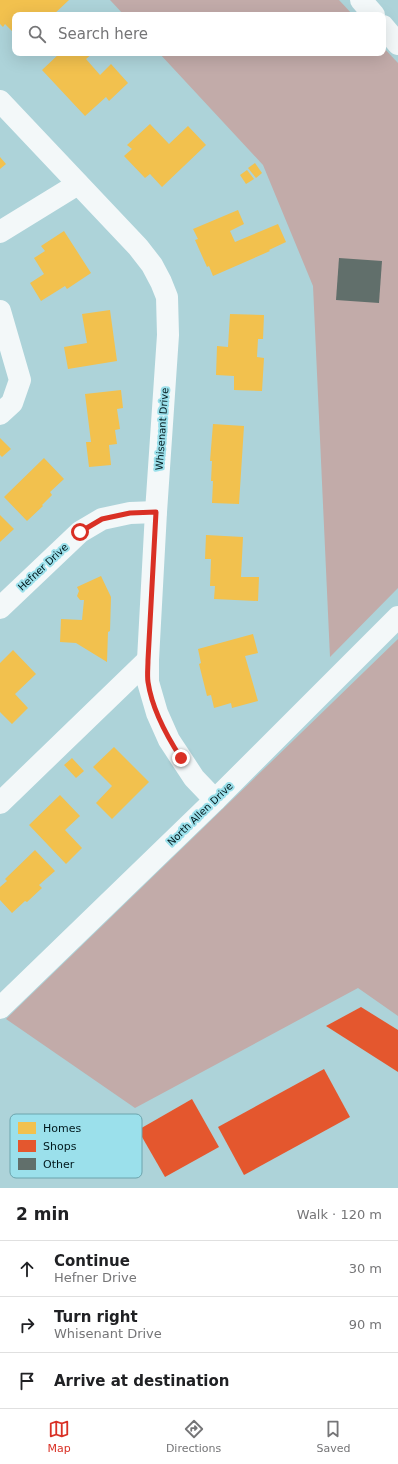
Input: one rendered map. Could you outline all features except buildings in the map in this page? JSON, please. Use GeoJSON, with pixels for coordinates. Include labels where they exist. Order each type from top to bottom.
{"type":"FeatureCollection","features":[{"type":"Feature","properties":{"kind":"street"},"geometry":{"type":"LineString","coordinates":[[361,0],[371,12]]}},
{"type":"Feature","properties":{"kind":"street"},"geometry":{"type":"LineString","coordinates":[[386,30],[398,44]]}},
{"type":"Feature","properties":{"kind":"street","name":"Whisenant Drive"},"geometry":{"type":"LineString","coordinates":[[0,101],[138,247],[152,265],[162,282],[167,297],[168,335],[156,512],[148,682],[157,712],[170,740],[194,778],[215,800]]}},
{"type":"Feature","properties":{"kind":"street"},"geometry":{"type":"LineString","coordinates":[[0,232],[78,184]]}},
{"type":"Feature","properties":{"kind":"street"},"geometry":{"type":"LineString","coordinates":[[0,311],[20,380],[12,403],[0,414]]}},
{"type":"Feature","properties":{"kind":"street","name":"Hefner Drive"},"geometry":{"type":"LineString","coordinates":[[0,608],[80,532],[102,519],[130,513],[156,512]]}},
{"type":"Feature","properties":{"kind":"street","name":"North Allen Drive"},"geometry":{"type":"LineString","coordinates":[[0,1008],[215,800],[398,617]]}},
{"type":"Feature","properties":{"kind":"street"},"geometry":{"type":"LineString","coordinates":[[0,803],[148,660]]}},
{"type":"Feature","properties":{"kind":"shaded area"},"geometry":{"type":"Polygon","coordinates":[[[110,0],[339,0],[350,12],[121,12],[110,0]]]}},
{"type":"Feature","properties":{"kind":"shaded area"},"geometry":{"type":"Polygon","coordinates":[[[386,50],[398,63],[398,588],[330,657],[313,286],[263,165],[162,56],[386,56],[386,50]]]}},
{"type":"Feature","properties":{"kind":"shaded area"},"geometry":{"type":"Polygon","coordinates":[[[398,639],[398,1016],[358,988],[135,1108],[6,1019],[398,639]]]}},
{"type":"Feature","properties":{"kind":"route"},"geometry":{"type":"LineString","coordinates":[[80,532],[102,519],[130,513],[156,512],[148,682],[157,712],[170,740],[181,758]]}}]}
